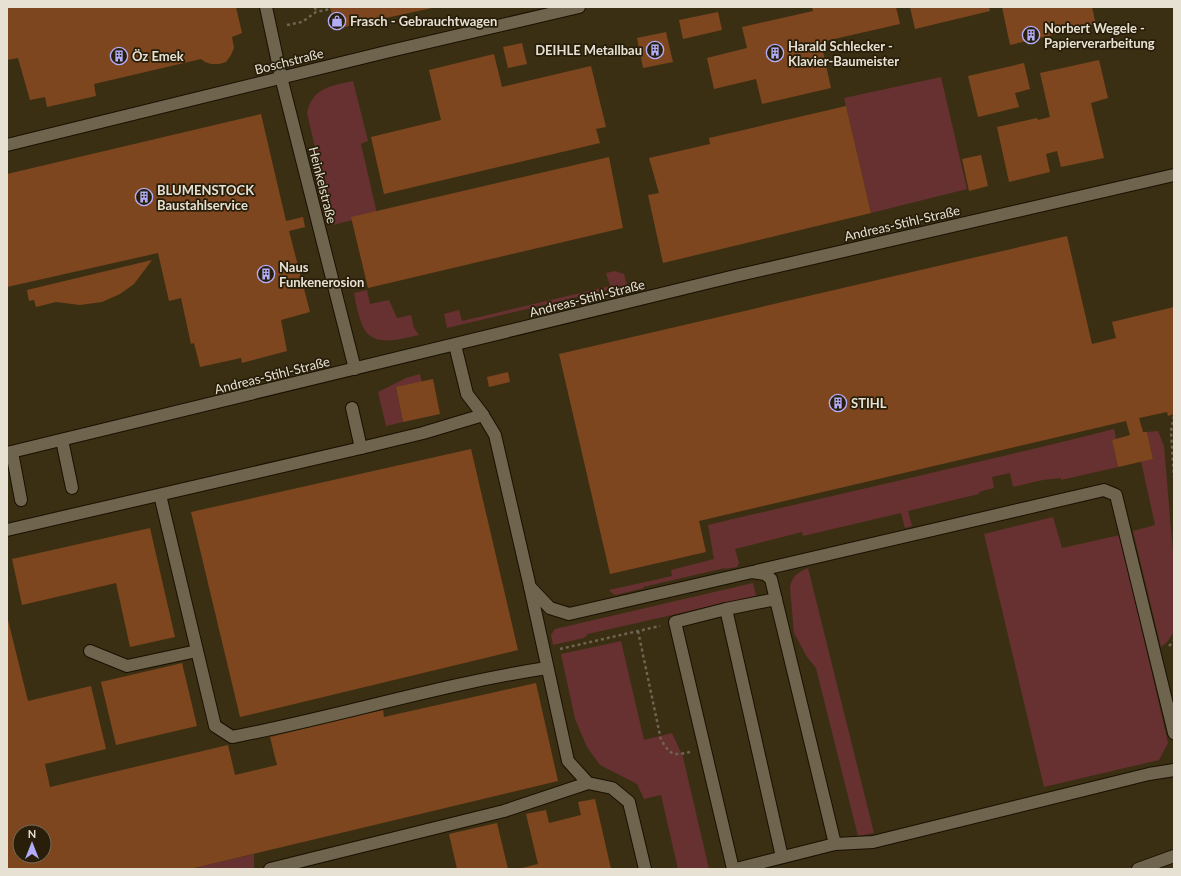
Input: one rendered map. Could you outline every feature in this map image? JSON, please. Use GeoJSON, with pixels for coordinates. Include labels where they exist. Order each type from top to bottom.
{"type":"FeatureCollection","features":[{"type":"Feature","properties":{"kind":"street","name":"Heinkelstraße"},"geometry":{"type":"LineString","coordinates":[[266,7],[282,78],[355,369]]}},
{"type":"Feature","properties":{"kind":"street","name":"Boschstraße"},"geometry":{"type":"LineString","coordinates":[[7,145],[386,52],[579,7]]}},
{"type":"Feature","properties":{"kind":"street","name":"Andreas-Stihl-Straße"},"geometry":{"type":"LineString","coordinates":[[9,453],[735,276],[1174,175]]}},
{"type":"Feature","properties":{"kind":"street"},"geometry":{"type":"LineString","coordinates":[[455,345],[467,394],[495,435],[568,761],[588,783]]}},
{"type":"Feature","properties":{"kind":"street"},"geometry":{"type":"LineString","coordinates":[[352,408],[361,448]]}},
{"type":"Feature","properties":{"kind":"street"},"geometry":{"type":"LineString","coordinates":[[7,530],[423,433],[482,415]]}},
{"type":"Feature","properties":{"kind":"street"},"geometry":{"type":"LineString","coordinates":[[62,440],[72,488]]}},
{"type":"Feature","properties":{"kind":"street"},"geometry":{"type":"LineString","coordinates":[[9,453],[21,500]]}},
{"type":"Feature","properties":{"kind":"street"},"geometry":{"type":"LineString","coordinates":[[530,587],[550,608],[569,614],[1104,490],[1116,495],[1174,733]]}},
{"type":"Feature","properties":{"kind":"street"},"geometry":{"type":"LineString","coordinates":[[160,495],[215,726],[232,737],[272,730],[506,674],[547,668]]}},
{"type":"Feature","properties":{"kind":"street"},"geometry":{"type":"LineString","coordinates":[[752,572],[765,574],[771,579],[834,844]]}},
{"type":"Feature","properties":{"kind":"street"},"geometry":{"type":"LineString","coordinates":[[733,869],[675,622],[726,609],[776,599]]}},
{"type":"Feature","properties":{"kind":"street"},"geometry":{"type":"LineString","coordinates":[[726,609],[782,857]]}},
{"type":"Feature","properties":{"kind":"street"},"geometry":{"type":"LineString","coordinates":[[90,651],[127,666],[197,651]]}},
{"type":"Feature","properties":{"kind":"street"},"geometry":{"type":"LineString","coordinates":[[736,869],[834,844],[873,842],[1133,778],[1174,770]]}},
{"type":"Feature","properties":{"kind":"street"},"geometry":{"type":"LineString","coordinates":[[270,869],[504,810],[588,783],[612,788],[629,802],[645,869]]}},
{"type":"Feature","properties":{"kind":"street"},"geometry":{"type":"LineString","coordinates":[[1138,869],[1174,856]]}},
{"type":"Feature","properties":{"kind":"path"},"geometry":{"type":"LineString","coordinates":[[315,7],[316,12]]}},
{"type":"Feature","properties":{"kind":"path"},"geometry":{"type":"LineString","coordinates":[[272,29],[302,22],[316,12],[330,9]]}},
{"type":"Feature","properties":{"kind":"path"},"geometry":{"type":"LineString","coordinates":[[1174,416],[1171,430],[1174,477]]}},
{"type":"Feature","properties":{"kind":"path"},"geometry":{"type":"LineString","coordinates":[[544,653],[675,622]]}},
{"type":"Feature","properties":{"kind":"path"},"geometry":{"type":"LineString","coordinates":[[638,631],[661,740],[668,752],[677,754],[705,749]]}},
{"type":"Feature","properties":{"kind":"shaded area"},"geometry":{"type":"Polygon","coordinates":[[[7,7],[1174,7],[1174,869],[197,869],[197,867],[190,869],[7,869],[7,7]]]}},
{"type":"Feature","properties":{"kind":"shaded area"},"geometry":{"type":"Polygon","coordinates":[[[941,77],[967,189],[871,213],[844,98],[941,77]]]}},
{"type":"Feature","properties":{"kind":"shaded area"},"geometry":{"type":"Polygon","coordinates":[[[353,81],[368,141],[361,144],[377,214],[333,225],[307,113],[310,104],[318,93],[330,86],[353,81]]]}},
{"type":"Feature","properties":{"kind":"shaded area"},"geometry":{"type":"Polygon","coordinates":[[[615,271],[624,274],[627,285],[447,328],[444,314],[459,310],[462,321],[610,286],[606,273],[615,271]]]}},
{"type":"Feature","properties":{"kind":"shaded area"},"geometry":{"type":"Polygon","coordinates":[[[367,290],[370,304],[389,300],[397,318],[411,315],[414,328],[419,335],[393,340],[379,340],[368,334],[363,326],[357,309],[354,293],[367,290]]]}},
{"type":"Feature","properties":{"kind":"shaded area"},"geometry":{"type":"Polygon","coordinates":[[[420,374],[422,382],[396,388],[403,422],[386,426],[378,392],[406,378],[420,374]]]}},
{"type":"Feature","properties":{"kind":"shaded area"},"geometry":{"type":"Polygon","coordinates":[[[1114,429],[1116,439],[1112,440],[1118,467],[1061,480],[1061,478],[1043,480],[1013,487],[1010,473],[992,477],[994,488],[979,492],[979,494],[908,511],[912,526],[905,528],[901,513],[803,536],[802,532],[735,549],[739,563],[737,567],[725,568],[643,587],[644,588],[616,595],[609,590],[672,576],[671,570],[714,559],[708,525],[1114,429]]]}},
{"type":"Feature","properties":{"kind":"shaded area"},"geometry":{"type":"Polygon","coordinates":[[[1158,431],[1164,446],[1174,565],[1174,632],[1167,642],[1161,647],[1133,531],[1155,525],[1141,461],[1153,458],[1147,432],[1158,431]]]}},
{"type":"Feature","properties":{"kind":"shaded area"},"geometry":{"type":"Polygon","coordinates":[[[1053,517],[1062,548],[1120,535],[1168,743],[1159,760],[1044,787],[984,534],[1053,517]]]}},
{"type":"Feature","properties":{"kind":"shaded area"},"geometry":{"type":"Polygon","coordinates":[[[808,568],[874,833],[858,836],[816,668],[807,657],[794,633],[790,588],[796,575],[808,568]]]}},
{"type":"Feature","properties":{"kind":"shaded area"},"geometry":{"type":"Polygon","coordinates":[[[753,583],[756,596],[588,634],[584,638],[553,645],[551,635],[555,629],[753,583]]]}},
{"type":"Feature","properties":{"kind":"shaded area"},"geometry":{"type":"Polygon","coordinates":[[[621,641],[644,740],[672,733],[683,757],[709,869],[678,869],[661,795],[644,799],[637,784],[600,765],[587,747],[575,719],[561,654],[621,641]]]}},
{"type":"Feature","properties":{"kind":"shaded area"},"geometry":{"type":"Polygon","coordinates":[[[254,854],[254,869],[197,869],[197,867],[254,854]]]}},
{"type":"Feature","properties":{"kind":"building","name":"Öz Emek"},"geometry":{"type":"Polygon","coordinates":[[[7,7],[236,7],[242,33],[232,37],[234,48],[226,62],[211,64],[201,59],[94,84],[96,96],[47,107],[45,97],[30,100],[18,58],[7,60],[7,7]]]}},
{"type":"Feature","properties":{"kind":"building"},"geometry":{"type":"Polygon","coordinates":[[[330,7],[432,7],[432,8],[335,29],[330,7]]]}},
{"type":"Feature","properties":{"kind":"building","name":"Harald Schlecker - Klavier-Baumeister"},"geometry":{"type":"Polygon","coordinates":[[[812,7],[896,7],[900,24],[821,42],[831,88],[762,104],[756,79],[714,89],[707,58],[747,48],[742,27],[813,11],[812,7]]]}},
{"type":"Feature","properties":{"kind":"building"},"geometry":{"type":"Polygon","coordinates":[[[910,7],[989,7],[990,11],[915,29],[910,7]]]}},
{"type":"Feature","properties":{"kind":"building","name":"Norbert Wegele - Papierverarbeitung"},"geometry":{"type":"Polygon","coordinates":[[[1002,7],[1092,7],[1096,25],[1010,45],[1002,7]]]}},
{"type":"Feature","properties":{"kind":"building"},"geometry":{"type":"Polygon","coordinates":[[[718,12],[722,30],[683,39],[679,20],[718,12]]]}},
{"type":"Feature","properties":{"kind":"building","name":"DEIHLE Metallbau"},"geometry":{"type":"Polygon","coordinates":[[[666,32],[673,62],[643,68],[637,38],[666,32]]]}},
{"type":"Feature","properties":{"kind":"building"},"geometry":{"type":"Polygon","coordinates":[[[522,43],[527,64],[508,68],[503,47],[522,43]]]}},
{"type":"Feature","properties":{"kind":"building"},"geometry":{"type":"Polygon","coordinates":[[[494,54],[502,87],[591,66],[606,127],[596,129],[600,143],[384,194],[371,137],[441,120],[429,70],[494,54]]]}},
{"type":"Feature","properties":{"kind":"building"},"geometry":{"type":"Polygon","coordinates":[[[1099,60],[1108,98],[1091,103],[1104,158],[1061,167],[1057,151],[1046,154],[1050,172],[1009,182],[997,127],[1037,118],[1038,120],[1050,117],[1040,73],[1099,60]]]}},
{"type":"Feature","properties":{"kind":"building"},"geometry":{"type":"Polygon","coordinates":[[[1024,63],[1030,89],[1015,93],[1019,107],[978,117],[968,76],[1024,63]]]}},
{"type":"Feature","properties":{"kind":"building"},"geometry":{"type":"Polygon","coordinates":[[[846,106],[871,213],[663,263],[648,195],[659,193],[649,158],[710,144],[709,138],[846,106]]]}},
{"type":"Feature","properties":{"kind":"building","name":"BLUMENSTOCK Baustahlservice"},"geometry":{"type":"Polygon","coordinates":[[[261,114],[286,221],[303,217],[305,227],[289,231],[310,312],[281,320],[287,351],[242,363],[241,358],[200,367],[194,343],[191,344],[181,298],[169,301],[158,253],[7,287],[7,174],[261,114]]]}},
{"type":"Feature","properties":{"kind":"building"},"geometry":{"type":"Polygon","coordinates":[[[981,155],[988,186],[969,191],[962,159],[981,155]]]}},
{"type":"Feature","properties":{"kind":"building"},"geometry":{"type":"Polygon","coordinates":[[[609,157],[623,228],[368,288],[351,217],[609,157]]]}},
{"type":"Feature","properties":{"kind":"building","name":"STIHL"},"geometry":{"type":"Polygon","coordinates":[[[1067,236],[1092,344],[1116,338],[1112,322],[1174,307],[1174,414],[1168,416],[1167,412],[1139,418],[1143,432],[1147,432],[1153,459],[1118,467],[1112,440],[1130,435],[1126,421],[699,521],[706,552],[610,574],[559,354],[1067,236]]]}},
{"type":"Feature","properties":{"kind":"building"},"geometry":{"type":"Polygon","coordinates":[[[152,260],[134,284],[120,294],[102,302],[80,305],[56,302],[36,307],[34,300],[29,301],[27,290],[152,260]]]}},
{"type":"Feature","properties":{"kind":"building"},"geometry":{"type":"Polygon","coordinates":[[[508,372],[510,382],[489,387],[487,377],[508,372]]]}},
{"type":"Feature","properties":{"kind":"building"},"geometry":{"type":"Polygon","coordinates":[[[433,379],[440,414],[403,422],[396,387],[433,379]]]}},
{"type":"Feature","properties":{"kind":"building"},"geometry":{"type":"Polygon","coordinates":[[[471,449],[518,650],[240,717],[191,512],[471,449]]]}},
{"type":"Feature","properties":{"kind":"building"},"geometry":{"type":"Polygon","coordinates":[[[150,528],[175,637],[130,647],[116,583],[22,605],[12,559],[150,528]]]}},
{"type":"Feature","properties":{"kind":"building"},"geometry":{"type":"Polygon","coordinates":[[[7,616],[28,701],[91,686],[106,749],[45,764],[50,787],[228,745],[235,775],[277,765],[270,737],[383,710],[384,717],[536,683],[558,781],[190,869],[7,869],[7,616]]]}},
{"type":"Feature","properties":{"kind":"building"},"geometry":{"type":"Polygon","coordinates":[[[182,663],[197,726],[116,745],[101,682],[182,663]]]}},
{"type":"Feature","properties":{"kind":"building"},"geometry":{"type":"Polygon","coordinates":[[[595,799],[611,869],[518,869],[538,864],[526,814],[546,810],[549,823],[581,815],[578,802],[595,799]]]}},
{"type":"Feature","properties":{"kind":"building"},"geometry":{"type":"Polygon","coordinates":[[[497,823],[508,869],[457,869],[449,834],[497,823]]]}},
{"type":"Feature","properties":{"kind":"place","name":"Frasch - Gebrauchtwagen"},"geometry":{"type":"Point","coordinates":[337,21]}},
{"type":"Feature","properties":{"kind":"place","name":"Norbert Wegele - Papierverarbeitung"},"geometry":{"type":"Point","coordinates":[1031,35]}},
{"type":"Feature","properties":{"kind":"place","name":"DEIHLE Metallbau"},"geometry":{"type":"Point","coordinates":[655,50]}},
{"type":"Feature","properties":{"kind":"place","name":"Harald Schlecker - Klavier-Baumeister"},"geometry":{"type":"Point","coordinates":[775,53]}},
{"type":"Feature","properties":{"kind":"place","name":"Öz Emek"},"geometry":{"type":"Point","coordinates":[119,56]}},
{"type":"Feature","properties":{"kind":"place","name":"BLUMENSTOCK Baustahlservice"},"geometry":{"type":"Point","coordinates":[144,197]}},
{"type":"Feature","properties":{"kind":"place","name":"Naus Funkenerosion"},"geometry":{"type":"Point","coordinates":[266,274]}},
{"type":"Feature","properties":{"kind":"place","name":"STIHL"},"geometry":{"type":"Point","coordinates":[838,403]}}]}
